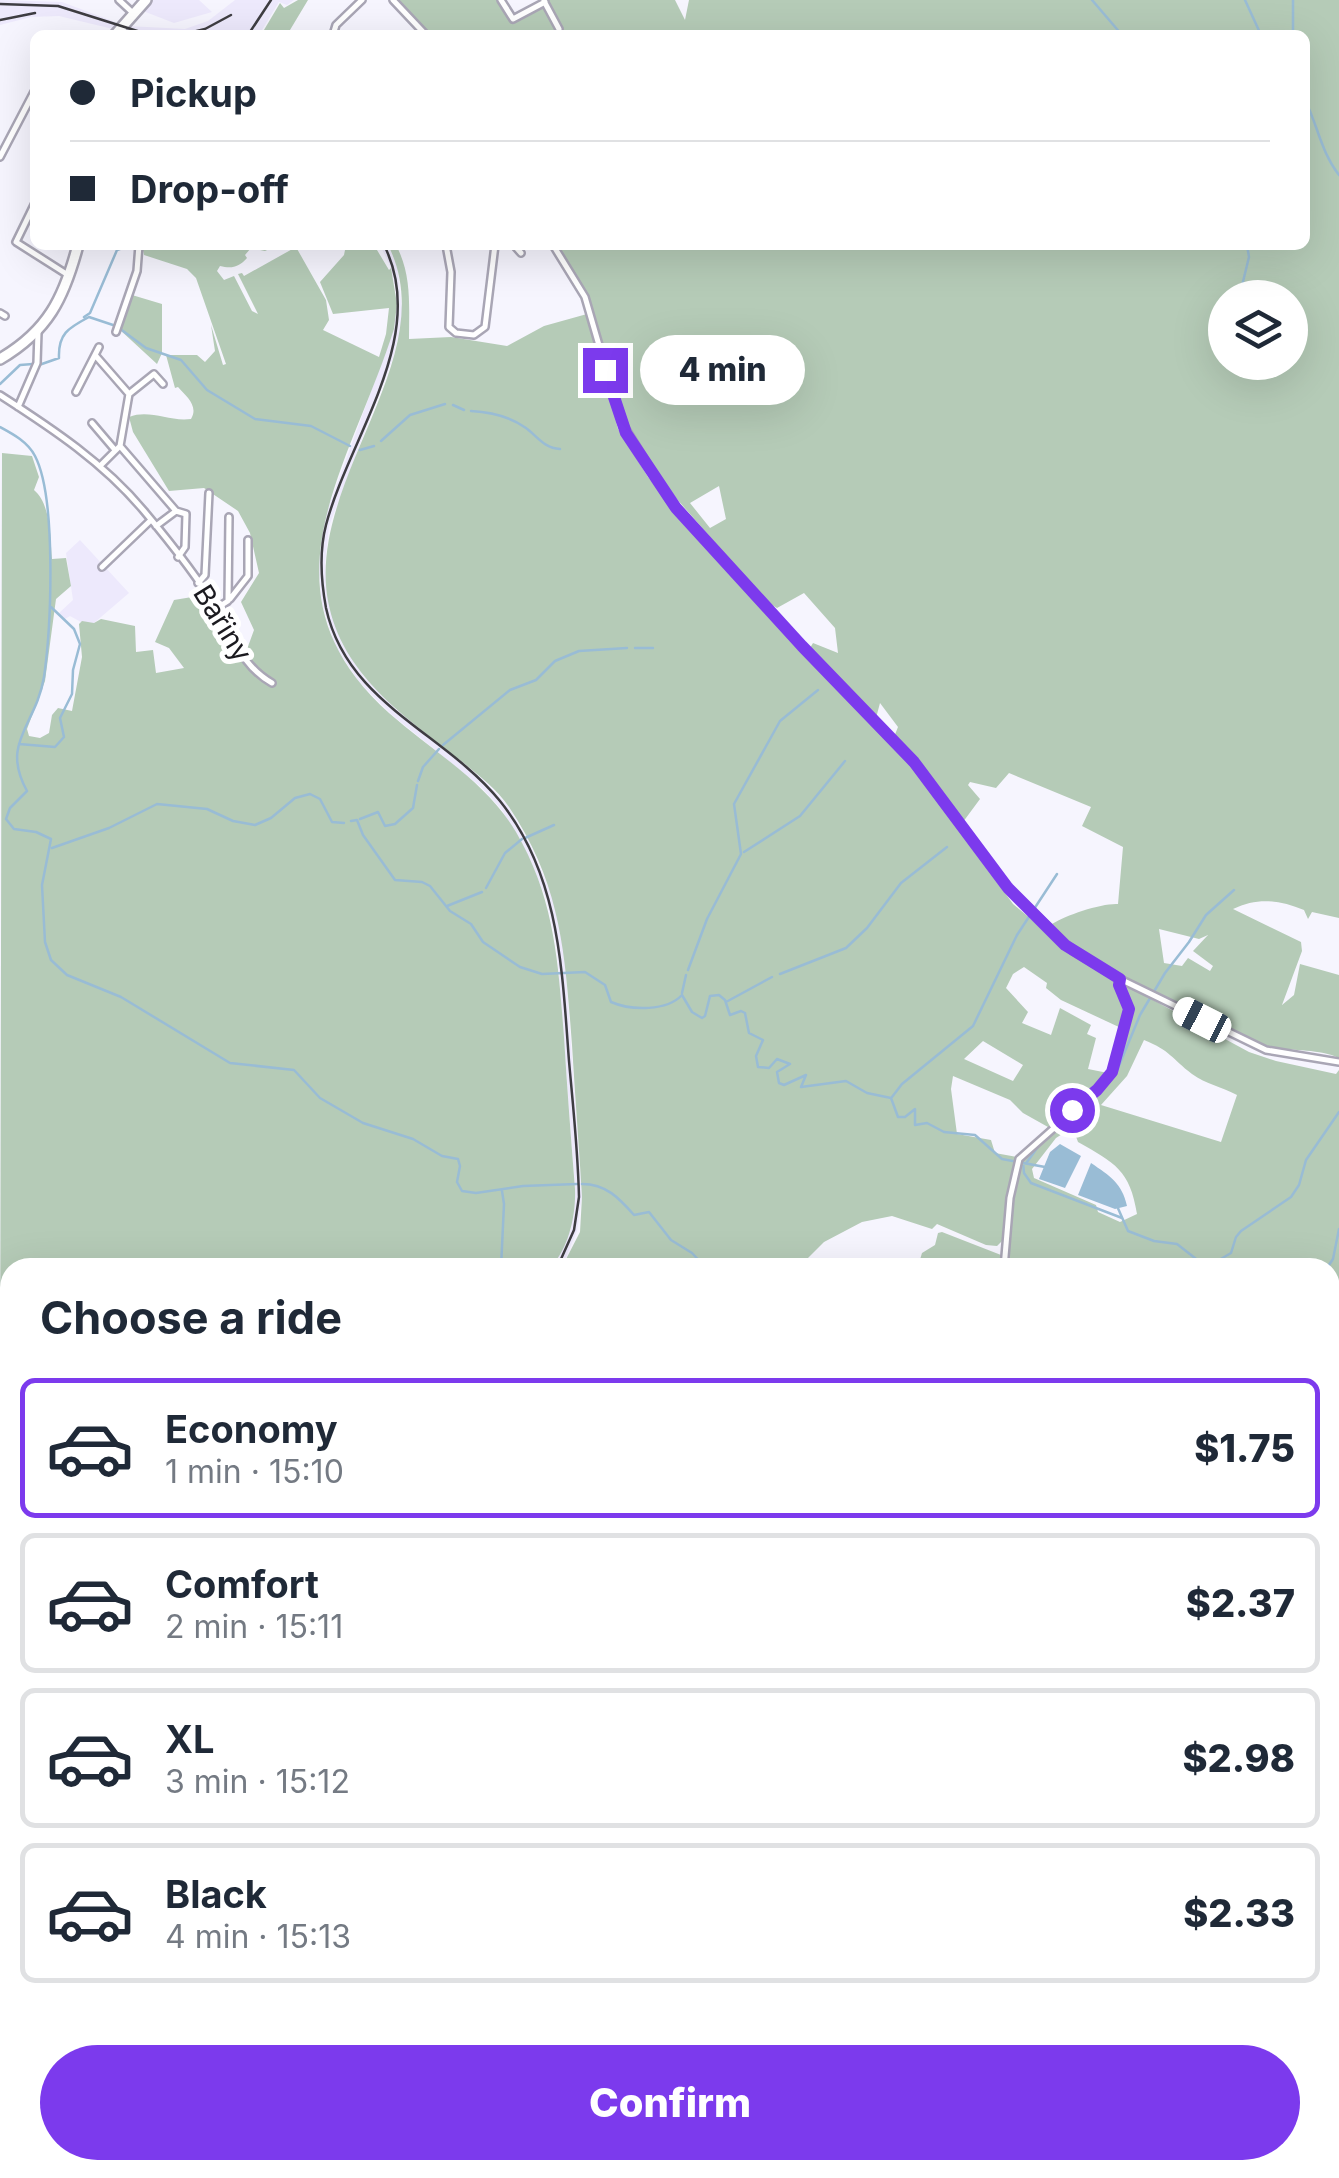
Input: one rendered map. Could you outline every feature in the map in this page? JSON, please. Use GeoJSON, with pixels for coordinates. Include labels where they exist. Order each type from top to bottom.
{"type":"FeatureCollection","features":[{"type":"Feature","properties":{"kind":"main road"},"geometry":{"type":"LineString","coordinates":[[120,30],[146,0]]}},
{"type":"Feature","properties":{"kind":"main road"},"geometry":{"type":"LineString","coordinates":[[0,359],[38,332],[51,314],[76,250]]}},
{"type":"Feature","properties":{"kind":"street"},"geometry":{"type":"LineString","coordinates":[[119,0],[134,14]]}},
{"type":"Feature","properties":{"kind":"street"},"geometry":{"type":"LineString","coordinates":[[334,30],[362,0]]}},
{"type":"Feature","properties":{"kind":"street"},"geometry":{"type":"LineString","coordinates":[[393,0],[421,30]]}},
{"type":"Feature","properties":{"kind":"street"},"geometry":{"type":"LineString","coordinates":[[500,0],[512,19],[544,1],[559,29]]}},
{"type":"Feature","properties":{"kind":"street"},"geometry":{"type":"LineString","coordinates":[[0,158],[30,100]]}},
{"type":"Feature","properties":{"kind":"street"},"geometry":{"type":"LineString","coordinates":[[30,213],[16,242],[68,275]]}},
{"type":"Feature","properties":{"kind":"street"},"geometry":{"type":"LineString","coordinates":[[116,332],[137,271],[138,250]]}},
{"type":"Feature","properties":{"kind":"street"},"geometry":{"type":"LineString","coordinates":[[447,250],[451,272],[449,327],[456,333],[474,335],[484,327],[494,250]]}},
{"type":"Feature","properties":{"kind":"street"},"geometry":{"type":"LineString","coordinates":[[556,250],[585,297],[626,433],[676,508],[914,762],[1008,888],[1065,945],[1120,979],[1266,1050],[1339,1062]]}},
{"type":"Feature","properties":{"kind":"street"},"geometry":{"type":"LineString","coordinates":[[18,407],[37,363],[38,332]]}},
{"type":"Feature","properties":{"kind":"street"},"geometry":{"type":"LineString","coordinates":[[76,392],[98,347]]}},
{"type":"Feature","properties":{"kind":"street"},"geometry":{"type":"LineString","coordinates":[[95,355],[129,394]]}},
{"type":"Feature","properties":{"kind":"street"},"geometry":{"type":"LineString","coordinates":[[101,465],[118,448],[129,394],[154,374],[163,384]]}},
{"type":"Feature","properties":{"kind":"street","name":"Bařiny"},"geometry":{"type":"LineString","coordinates":[[0,396],[101,465],[154,523],[217,608],[242,657],[255,673],[272,683]]}},
{"type":"Feature","properties":{"kind":"street"},"geometry":{"type":"LineString","coordinates":[[92,422],[176,511],[154,523],[102,567]]}},
{"type":"Feature","properties":{"kind":"street"},"geometry":{"type":"LineString","coordinates":[[198,584],[205,575],[209,494]]}},
{"type":"Feature","properties":{"kind":"street","name":"Bařiny"},"geometry":{"type":"LineString","coordinates":[[176,511],[186,514],[186,547],[178,557]]}},
{"type":"Feature","properties":{"kind":"street"},"geometry":{"type":"LineString","coordinates":[[228,602],[229,517]]}},
{"type":"Feature","properties":{"kind":"street"},"geometry":{"type":"LineString","coordinates":[[217,608],[228,602],[248,576],[248,540]]}},
{"type":"Feature","properties":{"kind":"street"},"geometry":{"type":"LineString","coordinates":[[1005,1258],[1010,1198],[1019,1159],[1112,1072],[1129,1009],[1120,979]]}},
{"type":"Feature","properties":{"kind":"shaded area"},"geometry":{"type":"Polygon","coordinates":[[[0,0],[62,2],[118,23],[113,29],[59,16],[31,17],[0,25],[0,0]]]}},
{"type":"Feature","properties":{"kind":"shaded area"},"geometry":{"type":"Polygon","coordinates":[[[153,0],[199,0],[212,12],[174,23],[143,11],[153,0]]]}},
{"type":"Feature","properties":{"kind":"shaded area"},"geometry":{"type":"Polygon","coordinates":[[[235,0],[294,0],[287,5],[279,2],[262,30],[126,30],[128,26],[185,29],[208,21],[235,0]]]}},
{"type":"Feature","properties":{"kind":"shaded area"},"geometry":{"type":"Polygon","coordinates":[[[382,250],[390,250],[397,266],[403,317],[393,358],[329,526],[325,564],[329,603],[342,643],[364,677],[396,709],[486,782],[508,806],[530,844],[553,898],[564,947],[582,1197],[577,1231],[566,1258],[557,1258],[571,1229],[575,1189],[557,948],[547,901],[502,810],[481,787],[392,715],[359,682],[335,646],[322,604],[318,564],[322,525],[394,329],[396,291],[382,250]]]}},
{"type":"Feature","properties":{"kind":"shaded area"},"geometry":{"type":"Polygon","coordinates":[[[80,540],[129,593],[94,623],[70,616],[65,619],[59,613],[73,600],[66,553],[80,540]]]}},
{"type":"Feature","properties":{"kind":"green space"},"geometry":{"type":"Polygon","coordinates":[[[298,0],[308,0],[290,30],[264,30],[280,3],[284,8],[298,0]]]}},
{"type":"Feature","properties":{"kind":"green space"},"geometry":{"type":"Polygon","coordinates":[[[398,0],[498,0],[513,23],[543,6],[557,30],[426,30],[398,0]]]}},
{"type":"Feature","properties":{"kind":"green space"},"geometry":{"type":"Polygon","coordinates":[[[546,0],[675,0],[685,20],[689,0],[1339,0],[1339,918],[1312,912],[1308,919],[1304,910],[1268,901],[1233,909],[1301,942],[1302,951],[1282,1005],[1294,995],[1300,964],[1339,975],[1339,1058],[1258,1043],[1146,989],[1064,938],[1052,924],[1084,910],[1118,904],[1123,847],[1082,826],[1091,807],[1009,773],[996,788],[970,782],[968,785],[980,799],[963,822],[938,785],[894,737],[898,727],[880,703],[876,718],[810,648],[813,643],[838,653],[835,628],[804,593],[777,608],[767,602],[676,498],[625,427],[586,294],[559,250],[1310,250],[1310,30],[561,30],[546,0]],[[719,486],[690,503],[710,528],[726,519],[719,486]],[[1159,929],[1164,963],[1182,966],[1188,958],[1210,971],[1213,966],[1193,951],[1208,935],[1199,939],[1159,929]]]}},
{"type":"Feature","properties":{"kind":"green space"},"geometry":{"type":"Polygon","coordinates":[[[143,250],[249,250],[241,263],[220,266],[217,271],[224,280],[234,276],[252,311],[258,314],[238,274],[244,276],[291,250],[298,250],[326,300],[329,320],[323,330],[379,357],[389,308],[333,314],[320,282],[345,250],[377,250],[391,268],[397,304],[394,329],[337,479],[324,527],[319,574],[326,621],[348,667],[389,713],[457,768],[503,814],[516,832],[539,882],[556,957],[575,1189],[570,1230],[558,1258],[0,1258],[2,453],[32,456],[39,477],[34,490],[47,512],[52,559],[66,558],[71,586],[56,599],[45,681],[27,729],[29,736],[40,738],[49,733],[52,715],[58,708],[72,711],[82,657],[82,621],[94,623],[101,619],[135,626],[136,652],[153,650],[156,673],[184,668],[169,648],[155,642],[174,600],[204,595],[236,659],[246,652],[254,630],[241,602],[259,573],[250,533],[238,511],[204,488],[169,491],[133,432],[129,417],[144,414],[191,419],[190,402],[175,388],[166,355],[197,355],[205,362],[215,351],[211,325],[223,365],[226,364],[196,278],[187,269],[144,255],[143,250]]]}},
{"type":"Feature","properties":{"kind":"green space"},"geometry":{"type":"Polygon","coordinates":[[[390,250],[398,250],[405,268],[409,339],[451,337],[507,346],[544,326],[587,314],[618,429],[648,477],[711,552],[911,764],[1013,904],[1081,961],[1249,1052],[1336,1074],[1339,1070],[1339,1258],[1009,1258],[1013,1207],[1008,1204],[1004,1239],[997,1246],[937,1224],[932,1229],[892,1216],[862,1222],[824,1242],[808,1258],[567,1258],[580,1232],[582,1197],[572,1045],[558,922],[540,865],[527,836],[493,788],[397,710],[361,672],[335,627],[328,601],[327,555],[336,510],[388,375],[400,331],[401,287],[390,250]],[[1024,967],[1013,974],[1006,988],[1028,1012],[1022,1023],[1051,1035],[1060,1008],[1091,1025],[1087,1034],[1096,1038],[1088,1069],[1108,1073],[1121,1028],[1061,1000],[1046,988],[1047,983],[1024,967]],[[1144,1040],[1127,1076],[1101,1105],[1221,1142],[1237,1095],[1197,1077],[1166,1051],[1144,1040]],[[983,1041],[964,1059],[1013,1081],[1023,1065],[983,1041]],[[953,1076],[957,1134],[991,1140],[995,1153],[1017,1157],[1048,1127],[1023,1113],[1010,1100],[953,1076]],[[1078,1124],[1056,1138],[1032,1169],[1034,1178],[1096,1205],[1098,1212],[1120,1222],[1137,1214],[1125,1177],[1111,1162],[1078,1142],[1074,1131],[1078,1124]]]}},
{"type":"Feature","properties":{"kind":"green space"},"geometry":{"type":"Polygon","coordinates":[[[132,295],[162,304],[162,353],[157,364],[119,329],[132,295]]]}},
{"type":"Feature","properties":{"kind":"green space"},"geometry":{"type":"Polygon","coordinates":[[[938,1233],[1002,1258],[920,1258],[935,1245],[938,1233]]]}},
{"type":"Feature","properties":{"kind":"water"},"geometry":{"type":"Polygon","coordinates":[[[1060,1144],[1081,1156],[1065,1188],[1039,1179],[1050,1152],[1060,1144]]]}},
{"type":"Feature","properties":{"kind":"water"},"geometry":{"type":"Polygon","coordinates":[[[1091,1163],[1118,1186],[1127,1206],[1115,1209],[1078,1195],[1091,1163]]]}},
{"type":"Feature","properties":{"kind":"waterway"},"geometry":{"type":"LineString","coordinates":[[1092,0],[1118,30]]}},
{"type":"Feature","properties":{"kind":"waterway"},"geometry":{"type":"LineString","coordinates":[[1245,0],[1259,30]]}},
{"type":"Feature","properties":{"kind":"waterway"},"geometry":{"type":"LineString","coordinates":[[1293,0],[1293,30]]}},
{"type":"Feature","properties":{"kind":"waterway"},"geometry":{"type":"LineString","coordinates":[[1310,112],[1339,175]]}},
{"type":"Feature","properties":{"kind":"waterway"},"geometry":{"type":"LineString","coordinates":[[84,317],[90,313],[117,250]]}},
{"type":"Feature","properties":{"kind":"waterway"},"geometry":{"type":"LineString","coordinates":[[1243,280],[1248,250]]}},
{"type":"Feature","properties":{"kind":"waterway"},"geometry":{"type":"LineString","coordinates":[[39,365],[59,358],[60,343],[66,333],[89,317],[116,326]]}},
{"type":"Feature","properties":{"kind":"waterway"},"geometry":{"type":"LineString","coordinates":[[119,328],[146,348],[181,360],[207,390],[255,419],[311,426],[350,446]]}},
{"type":"Feature","properties":{"kind":"waterway"},"geometry":{"type":"LineString","coordinates":[[0,384],[20,365],[33,364]]}},
{"type":"Feature","properties":{"kind":"waterway"},"geometry":{"type":"LineString","coordinates":[[381,441],[410,415],[445,404]]}},
{"type":"Feature","properties":{"kind":"waterway"},"geometry":{"type":"LineString","coordinates":[[453,405],[464,410]]}},
{"type":"Feature","properties":{"kind":"waterway"},"geometry":{"type":"LineString","coordinates":[[471,411],[514,421],[545,444],[560,449]]}},
{"type":"Feature","properties":{"kind":"waterway"},"geometry":{"type":"LineString","coordinates":[[0,427],[32,451],[47,501],[50,597],[44,677],[18,746],[17,759],[27,791],[10,808],[6,819],[14,829],[51,839],[42,885],[45,942],[51,960],[67,975],[121,997],[230,1063],[294,1070],[320,1098],[363,1123],[458,1159],[457,1182],[462,1191],[577,1184]]}},
{"type":"Feature","properties":{"kind":"waterway"},"geometry":{"type":"LineString","coordinates":[[360,450],[374,446]]}},
{"type":"Feature","properties":{"kind":"waterway"},"geometry":{"type":"LineString","coordinates":[[19,744],[55,747],[64,737],[60,718],[72,694],[80,644],[74,629],[51,607]]}},
{"type":"Feature","properties":{"kind":"waterway"},"geometry":{"type":"LineString","coordinates":[[443,745],[510,690],[536,680],[555,661],[579,651],[627,648]]}},
{"type":"Feature","properties":{"kind":"waterway"},"geometry":{"type":"LineString","coordinates":[[635,648],[653,648]]}},
{"type":"Feature","properties":{"kind":"waterway"},"geometry":{"type":"LineString","coordinates":[[688,970],[707,919],[741,854],[734,804],[780,721],[818,690]]}},
{"type":"Feature","properties":{"kind":"waterway"},"geometry":{"type":"LineString","coordinates":[[418,781],[423,767],[439,749]]}},
{"type":"Feature","properties":{"kind":"waterway"},"geometry":{"type":"LineString","coordinates":[[744,852],[800,816],[845,761]]}},
{"type":"Feature","properties":{"kind":"waterway"},"geometry":{"type":"LineString","coordinates":[[360,819],[378,812],[385,826],[395,824],[413,808],[417,785]]}},
{"type":"Feature","properties":{"kind":"waterway"},"geometry":{"type":"LineString","coordinates":[[52,848],[109,828],[157,804],[207,809],[233,821],[255,825],[271,818],[295,798],[310,794],[320,799],[332,822],[344,823]]}},
{"type":"Feature","properties":{"kind":"waterway"},"geometry":{"type":"LineString","coordinates":[[351,821],[357,820],[395,880],[430,886],[450,911],[471,924],[483,942],[520,967],[542,974],[585,972],[605,985],[611,1002],[629,1007],[658,1007],[682,995],[692,1012],[702,1018],[710,996],[719,995],[730,1015],[745,1013],[749,1033],[763,1040],[756,1056],[758,1067],[769,1068],[777,1059],[790,1064],[777,1072],[779,1083],[784,1085],[806,1075],[801,1087],[846,1081],[867,1093],[891,1098],[898,1117],[915,1109],[915,1125],[927,1123],[944,1132],[975,1135],[1002,1159],[1045,1167]]}},
{"type":"Feature","properties":{"kind":"waterway"},"geometry":{"type":"LineString","coordinates":[[525,838],[554,825]]}},
{"type":"Feature","properties":{"kind":"waterway"},"geometry":{"type":"LineString","coordinates":[[486,888],[505,853],[522,839]]}},
{"type":"Feature","properties":{"kind":"waterway"},"geometry":{"type":"LineString","coordinates":[[780,974],[846,948],[867,928],[901,883],[947,847]]}},
{"type":"Feature","properties":{"kind":"waterway"},"geometry":{"type":"LineString","coordinates":[[892,1097],[902,1084],[973,1026],[1017,935],[1057,874]]}},
{"type":"Feature","properties":{"kind":"waterway"},"geometry":{"type":"LineString","coordinates":[[1087,1102],[1116,1073],[1140,1015],[1165,973],[1206,915],[1234,890]]}},
{"type":"Feature","properties":{"kind":"waterway"},"geometry":{"type":"LineString","coordinates":[[447,906],[482,892]]}},
{"type":"Feature","properties":{"kind":"waterway"},"geometry":{"type":"LineString","coordinates":[[682,993],[686,975]]}},
{"type":"Feature","properties":{"kind":"waterway"},"geometry":{"type":"LineString","coordinates":[[726,1002],[772,977]]}},
{"type":"Feature","properties":{"kind":"waterway"},"geometry":{"type":"LineString","coordinates":[[1222,1258],[1231,1253],[1241,1231],[1291,1197],[1306,1160],[1339,1112]]}},
{"type":"Feature","properties":{"kind":"waterway"},"geometry":{"type":"LineString","coordinates":[[1027,1162],[1040,1144]]}},
{"type":"Feature","properties":{"kind":"waterway"},"geometry":{"type":"LineString","coordinates":[[1023,1162],[1031,1183],[1122,1218]]}},
{"type":"Feature","properties":{"kind":"waterway"},"geometry":{"type":"LineString","coordinates":[[582,1184],[605,1189],[634,1215],[649,1212],[671,1240],[697,1258]]}},
{"type":"Feature","properties":{"kind":"waterway"},"geometry":{"type":"LineString","coordinates":[[501,1258],[502,1191]]}},
{"type":"Feature","properties":{"kind":"waterway"},"geometry":{"type":"LineString","coordinates":[[1117,1206],[1128,1231],[1177,1244],[1195,1258]]}},
{"type":"Feature","properties":{"kind":"waterway"},"geometry":{"type":"LineString","coordinates":[[1333,1258],[1339,1229]]}},
{"type":"Feature","properties":{"kind":"railway"},"geometry":{"type":"LineString","coordinates":[[251,30],[271,0]]}},
{"type":"Feature","properties":{"kind":"railway"},"geometry":{"type":"LineString","coordinates":[[0,4],[58,6],[134,30]]}},
{"type":"Feature","properties":{"kind":"railway"},"geometry":{"type":"LineString","coordinates":[[0,20],[35,13]]}},
{"type":"Feature","properties":{"kind":"railway"},"geometry":{"type":"LineString","coordinates":[[201,30],[231,15]]}},
{"type":"Feature","properties":{"kind":"railway"},"geometry":{"type":"LineString","coordinates":[[386,250],[396,280],[398,315],[381,386],[326,525],[322,546],[326,608],[337,641],[354,669],[400,715],[452,755],[500,801],[535,860],[560,959],[576,1146],[579,1197],[574,1230],[561,1258]]}},
{"type":"Feature","properties":{"kind":"route"},"geometry":{"type":"LineString","coordinates":[[605,370],[626,433],[676,508],[914,762],[1008,888],[1065,945],[1120,979],[1129,1009],[1112,1072],[1072,1110]]}}]}
